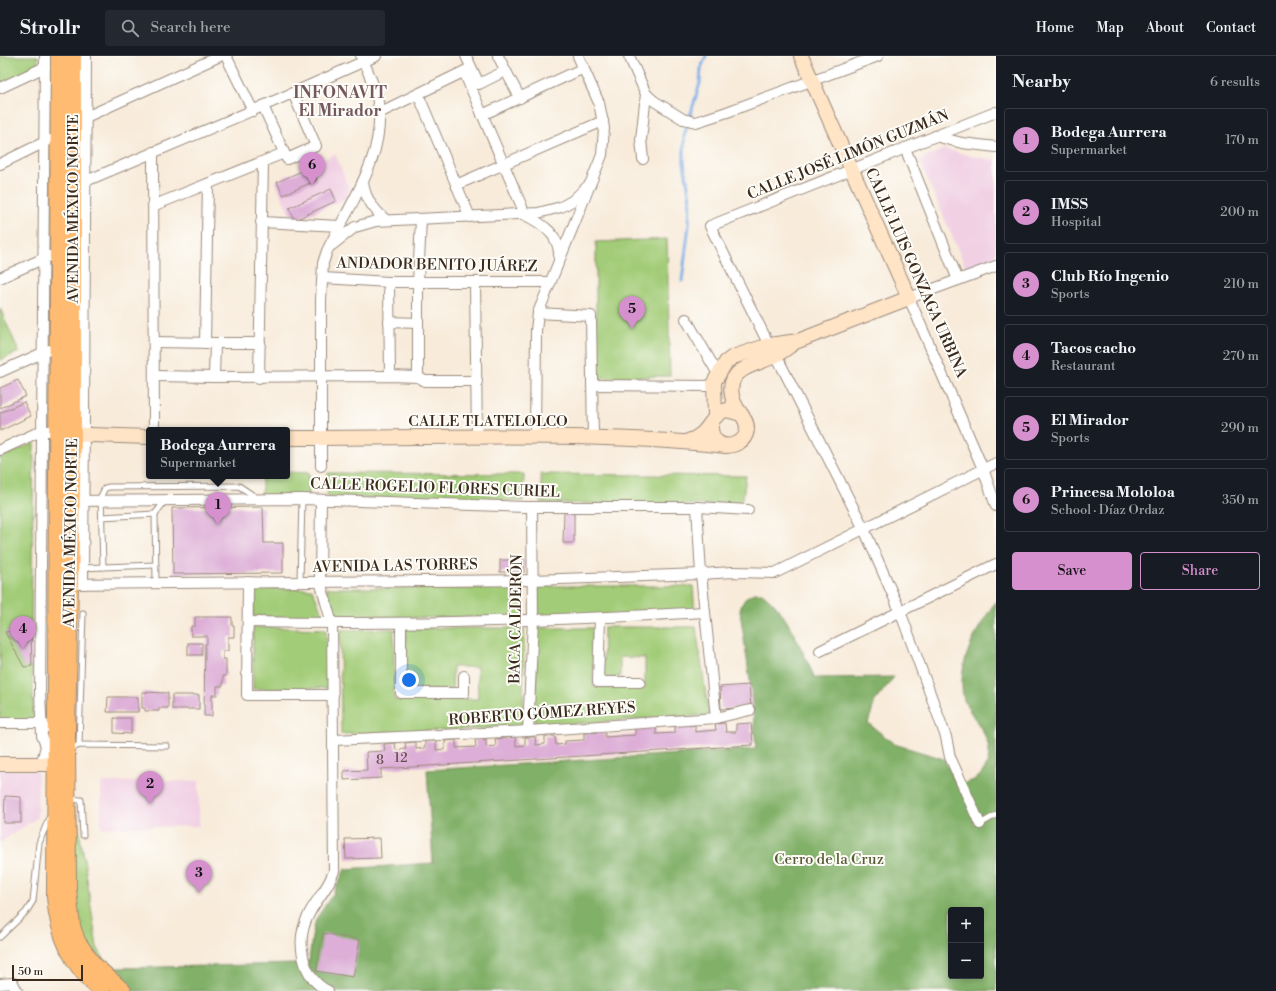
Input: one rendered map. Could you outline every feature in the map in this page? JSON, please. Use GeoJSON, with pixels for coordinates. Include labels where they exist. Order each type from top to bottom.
{"type":"FeatureCollection","features":[{"type":"Feature","properties":{"kind":"main road","name":"AVENIDA MÉXICO NORTE"},"geometry":{"type":"LineString","coordinates":[[59,56],[59,134],[73,185],[52,255],[51,349],[64,434],[78,501],[70,584],[61,733],[61,802],[55,897],[60,930],[66,946],[77,966],[84,975],[102,991]]}},
{"type":"Feature","properties":{"kind":"main road","name":"AVENIDA MÉXICO NORTE"},"geometry":{"type":"LineString","coordinates":[[70,584],[64,434],[73,340],[73,56]]}},
{"type":"Feature","properties":{"kind":"main road","name":"AVENIDA MÉXICO NORTE"},"geometry":{"type":"LineString","coordinates":[[61,802],[72,926],[77,941],[84,954],[104,976],[123,991]]}},
{"type":"Feature","properties":{"kind":"street","name":"AVENIDA MÉXICO NORTE"},"geometry":{"type":"LineString","coordinates":[[45,56],[44,143],[52,255]]}},
{"type":"Feature","properties":{"kind":"street","name":"AVENIDA MÉXICO NORTE"},"geometry":{"type":"LineString","coordinates":[[62,758],[46,746],[42,736],[40,685],[64,434],[73,185],[86,117],[86,56]]}},
{"type":"Feature","properties":{"kind":"street"},"geometry":{"type":"LineString","coordinates":[[0,164],[74,128],[86,117],[220,56]]}},
{"type":"Feature","properties":{"kind":"street"},"geometry":{"type":"LineString","coordinates":[[226,56],[253,111]]}},
{"type":"Feature","properties":{"kind":"street"},"geometry":{"type":"LineString","coordinates":[[73,185],[253,111],[362,59],[376,56]]}},
{"type":"Feature","properties":{"kind":"street"},"geometry":{"type":"LineString","coordinates":[[466,56],[468,70],[482,115],[522,207],[523,214]]}},
{"type":"Feature","properties":{"kind":"street"},"geometry":{"type":"LineString","coordinates":[[498,56],[520,98]]}},
{"type":"Feature","properties":{"kind":"street"},"geometry":{"type":"LineString","coordinates":[[535,437],[536,331],[538,313],[550,282],[558,267],[602,154],[603,121],[595,90],[578,56]]}},
{"type":"Feature","properties":{"kind":"street"},"geometry":{"type":"LineString","coordinates":[[629,56],[646,94],[654,101],[683,119],[696,122],[878,56]]}},
{"type":"Feature","properties":{"kind":"street","name":"CALLE LUIS GONZAGA URBINA"},"geometry":{"type":"LineString","coordinates":[[801,56],[909,298],[983,469],[996,506]]}},
{"type":"Feature","properties":{"kind":"street"},"geometry":{"type":"LineString","coordinates":[[321,466],[323,263],[327,251],[363,181],[375,151],[378,133],[379,113],[376,96],[362,59]]}},
{"type":"Feature","properties":{"kind":"street"},"geometry":{"type":"LineString","coordinates":[[0,88],[45,67]]}},
{"type":"Feature","properties":{"kind":"street"},"geometry":{"type":"LineString","coordinates":[[482,115],[584,68]]}},
{"type":"Feature","properties":{"kind":"street"},"geometry":{"type":"LineString","coordinates":[[379,113],[468,70]]}},
{"type":"Feature","properties":{"kind":"street"},"geometry":{"type":"LineString","coordinates":[[468,70],[478,84],[505,71]]}},
{"type":"Feature","properties":{"kind":"street"},"geometry":{"type":"LineString","coordinates":[[263,106],[287,159],[316,146],[293,93]]}},
{"type":"Feature","properties":{"kind":"street"},"geometry":{"type":"LineString","coordinates":[[418,94],[470,217]]}},
{"type":"Feature","properties":{"kind":"street"},"geometry":{"type":"LineString","coordinates":[[643,159],[641,140],[646,94]]}},
{"type":"Feature","properties":{"kind":"street","name":"CALLE JOSÉ LIMÓN GUZMÁN"},"geometry":{"type":"LineString","coordinates":[[773,350],[710,226],[996,112]]}},
{"type":"Feature","properties":{"kind":"street"},"geometry":{"type":"LineString","coordinates":[[456,185],[603,121]]}},
{"type":"Feature","properties":{"kind":"street"},"geometry":{"type":"LineString","coordinates":[[935,136],[962,143],[996,147]]}},
{"type":"Feature","properties":{"kind":"street"},"geometry":{"type":"LineString","coordinates":[[905,148],[958,280]]}},
{"type":"Feature","properties":{"kind":"street"},"geometry":{"type":"LineString","coordinates":[[153,152],[155,205],[154,427]]}},
{"type":"Feature","properties":{"kind":"street"},"geometry":{"type":"LineString","coordinates":[[155,205],[284,153]]}},
{"type":"Feature","properties":{"kind":"street"},"geometry":{"type":"LineString","coordinates":[[259,378],[263,162]]}},
{"type":"Feature","properties":{"kind":"street"},"geometry":{"type":"LineString","coordinates":[[363,181],[364,189],[373,207],[386,220]]}},
{"type":"Feature","properties":{"kind":"street"},"geometry":{"type":"LineString","coordinates":[[327,251],[337,240],[355,227],[386,220],[470,217],[548,211],[561,207],[572,201],[592,182]]}},
{"type":"Feature","properties":{"kind":"street"},"geometry":{"type":"LineString","coordinates":[[208,184],[210,343],[214,377]]}},
{"type":"Feature","properties":{"kind":"street"},"geometry":{"type":"LineString","coordinates":[[523,214],[549,230],[555,238],[559,247],[558,267]]}},
{"type":"Feature","properties":{"kind":"street"},"geometry":{"type":"LineString","coordinates":[[418,377],[418,282],[422,219]]}},
{"type":"Feature","properties":{"kind":"street"},"geometry":{"type":"LineString","coordinates":[[261,222],[340,226]]}},
{"type":"Feature","properties":{"kind":"street"},"geometry":{"type":"LineString","coordinates":[[0,278],[52,255]]}},
{"type":"Feature","properties":{"kind":"street"},"geometry":{"type":"LineString","coordinates":[[773,350],[743,369],[735,376],[730,394],[746,424],[745,436],[737,444],[726,446],[716,441],[711,430],[716,380],[726,362],[733,357],[773,350],[996,266]]}},
{"type":"Feature","properties":{"kind":"street","name":"ANDADOR BENITO JUÁREZ"},"geometry":{"type":"LineString","coordinates":[[323,278],[389,282],[550,282]]}},
{"type":"Feature","properties":{"kind":"street"},"geometry":{"type":"LineString","coordinates":[[389,282],[390,376]]}},
{"type":"Feature","properties":{"kind":"street"},"geometry":{"type":"LineString","coordinates":[[475,282],[477,437]]}},
{"type":"Feature","properties":{"kind":"street"},"geometry":{"type":"LineString","coordinates":[[538,313],[591,316],[593,438]]}},
{"type":"Feature","properties":{"kind":"street"},"geometry":{"type":"LineString","coordinates":[[686,319],[716,380]]}},
{"type":"Feature","properties":{"kind":"street"},"geometry":{"type":"LineString","coordinates":[[389,322],[418,323]]}},
{"type":"Feature","properties":{"kind":"street"},"geometry":{"type":"LineString","coordinates":[[0,372],[73,340]]}},
{"type":"Feature","properties":{"kind":"street"},"geometry":{"type":"LineString","coordinates":[[154,342],[260,343]]}},
{"type":"Feature","properties":{"kind":"street"},"geometry":{"type":"LineString","coordinates":[[773,350],[864,529],[900,611],[946,737],[950,757],[980,824]]}},
{"type":"Feature","properties":{"kind":"street"},"geometry":{"type":"LineString","coordinates":[[154,376],[259,378],[390,376],[418,377],[426,382],[477,381]]}},
{"type":"Feature","properties":{"kind":"street"},"geometry":{"type":"LineString","coordinates":[[592,385],[716,380]]}},
{"type":"Feature","properties":{"kind":"street"},"geometry":{"type":"LineString","coordinates":[[688,441],[698,439],[713,420],[727,410],[740,414]]}},
{"type":"Feature","properties":{"kind":"street"},"geometry":{"type":"LineString","coordinates":[[0,450],[64,434],[146,437]]}},
{"type":"Feature","properties":{"kind":"street","name":"CALLE TLATELOLCO"},"geometry":{"type":"LineString","coordinates":[[290,438],[593,438],[688,441],[726,446]]}},
{"type":"Feature","properties":{"kind":"street","name":"AVENIDA LAS TORRES"},"geometry":{"type":"LineString","coordinates":[[70,584],[156,582],[533,580],[733,572],[775,573],[996,463]]}},
{"type":"Feature","properties":{"kind":"street","name":"CALLE ROGELIO FLORES CURIEL"},"geometry":{"type":"LineString","coordinates":[[78,501],[302,499],[532,507],[697,507],[748,510]]}},
{"type":"Feature","properties":{"kind":"street"},"geometry":{"type":"LineString","coordinates":[[321,500],[320,581],[332,624],[334,695],[334,871],[324,893],[309,914],[303,932],[302,943],[306,969],[313,980],[328,991]]}},
{"type":"Feature","properties":{"kind":"street","name":"AVENIDA MÉXICO NORTE"},"geometry":{"type":"LineString","coordinates":[[70,584],[83,568],[78,501]]}},
{"type":"Feature","properties":{"kind":"street","name":"BACA CALDERÓN"},"geometry":{"type":"LineString","coordinates":[[528,731],[533,620],[532,507]]}},
{"type":"Feature","properties":{"kind":"street"},"geometry":{"type":"LineString","coordinates":[[697,507],[701,574],[716,718]]}},
{"type":"Feature","properties":{"kind":"street"},"geometry":{"type":"LineString","coordinates":[[820,651],[996,564]]}},
{"type":"Feature","properties":{"kind":"street"},"geometry":{"type":"LineString","coordinates":[[248,582],[248,695],[334,695]]}},
{"type":"Feature","properties":{"kind":"street"},"geometry":{"type":"LineString","coordinates":[[248,622],[401,624],[600,618],[705,612]]}},
{"type":"Feature","properties":{"kind":"street"},"geometry":{"type":"LineString","coordinates":[[600,618],[598,682],[640,682]]}},
{"type":"Feature","properties":{"kind":"street"},"geometry":{"type":"LineString","coordinates":[[401,624],[400,693],[464,693],[464,676]]}},
{"type":"Feature","properties":{"kind":"street","name":"ROBERTO GÓMEZ REYES"},"geometry":{"type":"LineString","coordinates":[[334,740],[528,731],[716,718],[750,710]]}},
{"type":"Feature","properties":{"kind":"street"},"geometry":{"type":"LineString","coordinates":[[0,723],[42,723],[61,733]]}},
{"type":"Feature","properties":{"kind":"street"},"geometry":{"type":"LineString","coordinates":[[0,764],[62,758]]}},
{"type":"Feature","properties":{"kind":"street"},"geometry":{"type":"LineString","coordinates":[[0,984],[15,987]]}},
{"type":"Feature","properties":{"kind":"lane"},"geometry":{"type":"LineString","coordinates":[[103,567],[101,500],[102,492],[105,488],[239,486],[260,500]]}},
{"type":"Feature","properties":{"kind":"lane"},"geometry":{"type":"LineString","coordinates":[[300,582],[302,499]]}},
{"type":"Feature","properties":{"kind":"lane"},"geometry":{"type":"LineString","coordinates":[[156,582],[155,514],[165,501]]}},
{"type":"Feature","properties":{"kind":"lane"},"geometry":{"type":"LineString","coordinates":[[102,517],[155,514]]}},
{"type":"Feature","properties":{"kind":"lane"},"geometry":{"type":"LineString","coordinates":[[83,568],[156,564]]}},
{"type":"Feature","properties":{"kind":"lane"},"geometry":{"type":"LineString","coordinates":[[83,613],[62,758],[167,746]]}},
{"type":"Feature","properties":{"kind":"lane"},"geometry":{"type":"LineString","coordinates":[[0,937],[26,912],[33,900],[38,843],[61,802],[81,800],[83,835]]}},
{"type":"Feature","properties":{"kind":"lane"},"geometry":{"type":"LineString","coordinates":[[980,824],[996,815]]}},
{"type":"Feature","properties":{"kind":"shaded area"},"geometry":{"type":"Polygon","coordinates":[[[944,149],[971,156],[996,160],[996,255],[966,268],[919,160],[944,149]]]}},
{"type":"Feature","properties":{"kind":"shaded area"},"geometry":{"type":"Polygon","coordinates":[[[335,154],[350,190],[345,199],[293,222],[275,181],[335,154]]]}},
{"type":"Feature","properties":{"kind":"shaded area"},"geometry":{"type":"Polygon","coordinates":[[[0,770],[38,770],[37,818],[5,839],[0,844],[0,770]]]}},
{"type":"Feature","properties":{"kind":"shaded area"},"geometry":{"type":"Polygon","coordinates":[[[199,781],[199,826],[101,828],[101,782],[199,781]]]}},
{"type":"Feature","properties":{"kind":"green space"},"geometry":{"type":"Polygon","coordinates":[[[0,56],[38,56],[37,70],[0,87],[0,56]]]}},
{"type":"Feature","properties":{"kind":"green space"},"geometry":{"type":"Polygon","coordinates":[[[667,239],[670,376],[596,378],[596,242],[667,239]]]}},
{"type":"Feature","properties":{"kind":"green space"},"geometry":{"type":"Polygon","coordinates":[[[0,308],[19,352],[0,360],[0,308]]]}},
{"type":"Feature","properties":{"kind":"green space"},"geometry":{"type":"Polygon","coordinates":[[[34,443],[31,630],[5,632],[24,666],[32,666],[34,727],[0,726],[0,458],[34,443]]]}},
{"type":"Feature","properties":{"kind":"green space"},"geometry":{"type":"Polygon","coordinates":[[[290,472],[309,473],[309,496],[262,496],[262,479],[290,479],[290,472]]]}},
{"type":"Feature","properties":{"kind":"green space"},"geometry":{"type":"Polygon","coordinates":[[[328,473],[524,474],[523,501],[327,497],[328,473]]]}},
{"type":"Feature","properties":{"kind":"green space"},"geometry":{"type":"Polygon","coordinates":[[[541,474],[746,476],[743,498],[739,504],[734,505],[541,503],[541,474]]]}},
{"type":"Feature","properties":{"kind":"green space"},"geometry":{"type":"Polygon","coordinates":[[[538,586],[693,586],[695,616],[537,617],[538,586]]]}},
{"type":"Feature","properties":{"kind":"green space"},"geometry":{"type":"Polygon","coordinates":[[[254,588],[312,589],[325,619],[253,616],[254,588]]]}},
{"type":"Feature","properties":{"kind":"green space"},"geometry":{"type":"Polygon","coordinates":[[[326,588],[524,588],[524,617],[337,618],[326,588]]]}},
{"type":"Feature","properties":{"kind":"green space","name":"Cerro de la Cruz"},"geometry":{"type":"Polygon","coordinates":[[[754,593],[762,593],[779,610],[793,632],[815,678],[894,677],[875,701],[868,723],[894,744],[944,759],[957,785],[972,781],[979,777],[987,764],[989,755],[989,747],[983,732],[964,700],[962,681],[965,659],[973,639],[996,601],[996,991],[127,991],[108,975],[117,968],[295,964],[309,961],[316,919],[333,894],[345,869],[433,863],[427,770],[756,749],[751,688],[740,611],[744,600],[754,593]]]}},
{"type":"Feature","properties":{"kind":"green space"},"geometry":{"type":"Polygon","coordinates":[[[253,627],[326,629],[329,688],[253,689],[253,627]]]}},
{"type":"Feature","properties":{"kind":"green space"},"geometry":{"type":"Polygon","coordinates":[[[604,627],[696,627],[709,715],[535,726],[537,628],[593,628],[593,687],[645,687],[645,658],[620,657],[620,677],[603,678],[604,627]]]}},
{"type":"Feature","properties":{"kind":"green space"},"geometry":{"type":"Polygon","coordinates":[[[406,628],[524,628],[523,727],[341,734],[340,630],[394,629],[394,700],[478,699],[477,667],[453,667],[452,690],[405,689],[406,628]]]}},
{"type":"Feature","properties":{"kind":"green space"},"geometry":{"type":"Polygon","coordinates":[[[74,807],[83,852],[97,947],[104,959],[117,968],[108,975],[84,942],[75,911],[74,807]]]}},
{"type":"Feature","properties":{"kind":"building"},"geometry":{"type":"Polygon","coordinates":[[[311,167],[317,180],[283,195],[277,182],[311,167]]]}},
{"type":"Feature","properties":{"kind":"building"},"geometry":{"type":"Polygon","coordinates":[[[331,189],[336,201],[295,220],[289,208],[331,189]]]}},
{"type":"Feature","properties":{"kind":"building"},"geometry":{"type":"Polygon","coordinates":[[[18,380],[26,396],[0,408],[0,388],[18,380]]]}},
{"type":"Feature","properties":{"kind":"building"},"geometry":{"type":"Polygon","coordinates":[[[24,402],[31,416],[0,431],[0,413],[24,402]]]}},
{"type":"Feature","properties":{"kind":"building"},"geometry":{"type":"Polygon","coordinates":[[[263,507],[264,543],[283,543],[283,573],[173,574],[172,508],[263,507]]]}},
{"type":"Feature","properties":{"kind":"building"},"geometry":{"type":"Polygon","coordinates":[[[564,512],[574,512],[574,543],[563,543],[564,512]]]}},
{"type":"Feature","properties":{"kind":"building"},"geometry":{"type":"Polygon","coordinates":[[[500,560],[524,560],[524,572],[500,572],[500,560]]]}},
{"type":"Feature","properties":{"kind":"building"},"geometry":{"type":"Polygon","coordinates":[[[195,617],[232,617],[232,626],[234,626],[234,637],[228,637],[228,651],[223,651],[223,659],[226,659],[226,676],[223,676],[223,686],[217,686],[217,695],[212,695],[212,716],[204,716],[205,644],[207,644],[207,636],[191,636],[191,626],[195,626],[195,617]]]}},
{"type":"Feature","properties":{"kind":"building"},"geometry":{"type":"Polygon","coordinates":[[[31,630],[32,666],[24,667],[5,632],[31,630]]]}},
{"type":"Feature","properties":{"kind":"building"},"geometry":{"type":"Polygon","coordinates":[[[188,643],[202,643],[202,655],[188,655],[188,643]]]}},
{"type":"Feature","properties":{"kind":"building"},"geometry":{"type":"Polygon","coordinates":[[[749,685],[751,707],[721,709],[720,687],[749,685]]]}},
{"type":"Feature","properties":{"kind":"building"},"geometry":{"type":"Polygon","coordinates":[[[142,692],[168,693],[168,708],[159,708],[159,711],[145,711],[145,708],[142,708],[142,692]]]}},
{"type":"Feature","properties":{"kind":"building"},"geometry":{"type":"Polygon","coordinates":[[[172,695],[199,695],[199,709],[172,709],[172,695]]]}},
{"type":"Feature","properties":{"kind":"building"},"geometry":{"type":"Polygon","coordinates":[[[108,697],[138,697],[138,712],[107,712],[108,697]]]}},
{"type":"Feature","properties":{"kind":"building"},"geometry":{"type":"Polygon","coordinates":[[[114,718],[131,718],[131,734],[114,733],[114,718]]]}},
{"type":"Feature","properties":{"kind":"building"},"geometry":{"type":"Polygon","coordinates":[[[725,723],[726,732],[736,732],[736,724],[751,723],[753,745],[381,769],[381,778],[344,780],[344,771],[367,770],[366,752],[385,751],[384,744],[395,743],[396,750],[406,749],[405,743],[416,742],[416,749],[425,748],[425,741],[436,741],[436,750],[445,749],[445,741],[456,740],[456,748],[476,747],[475,740],[486,739],[486,747],[496,746],[495,739],[515,737],[516,746],[525,745],[525,737],[535,737],[536,745],[545,744],[545,736],[555,736],[556,745],[565,744],[565,741],[584,740],[584,733],[605,732],[605,737],[635,735],[635,728],[656,726],[656,734],[675,733],[675,726],[695,725],[695,732],[716,730],[715,724],[725,723]]]}},
{"type":"Feature","properties":{"kind":"building"},"geometry":{"type":"Polygon","coordinates":[[[5,796],[21,797],[21,823],[4,823],[5,796]]]}},
{"type":"Feature","properties":{"kind":"building"},"geometry":{"type":"Polygon","coordinates":[[[380,838],[381,858],[346,859],[345,839],[380,838]]]}},
{"type":"Feature","properties":{"kind":"building"},"geometry":{"type":"Polygon","coordinates":[[[323,933],[360,940],[353,977],[316,971],[323,933]]]}},
{"type":"Feature","properties":{"kind":"waterway"},"geometry":{"type":"LineString","coordinates":[[682,281],[689,225],[690,199],[684,162],[684,136],[700,83],[701,68],[706,56]]}},
{"type":"Feature","properties":{"kind":"place","name":"Princesa Mololoa"},"geometry":{"type":"Point","coordinates":[312,185]}},
{"type":"Feature","properties":{"kind":"place","name":"El Mirador"},"geometry":{"type":"Point","coordinates":[632,329]}},
{"type":"Feature","properties":{"kind":"place","name":"Bodega Aurrera"},"geometry":{"type":"Point","coordinates":[218,525]}},
{"type":"Feature","properties":{"kind":"place","name":"Tacos cacho"},"geometry":{"type":"Point","coordinates":[23,649]}},
{"type":"Feature","properties":{"kind":"place","name":"IMSS"},"geometry":{"type":"Point","coordinates":[150,804]}},
{"type":"Feature","properties":{"kind":"place","name":"Club Río Ingenio"},"geometry":{"type":"Point","coordinates":[199,893]}},
{"type":"Feature","properties":{"kind":"district","name":"INFONAVIT El Mirador"},"geometry":{"type":"Point","coordinates":[340,102]}}]}
